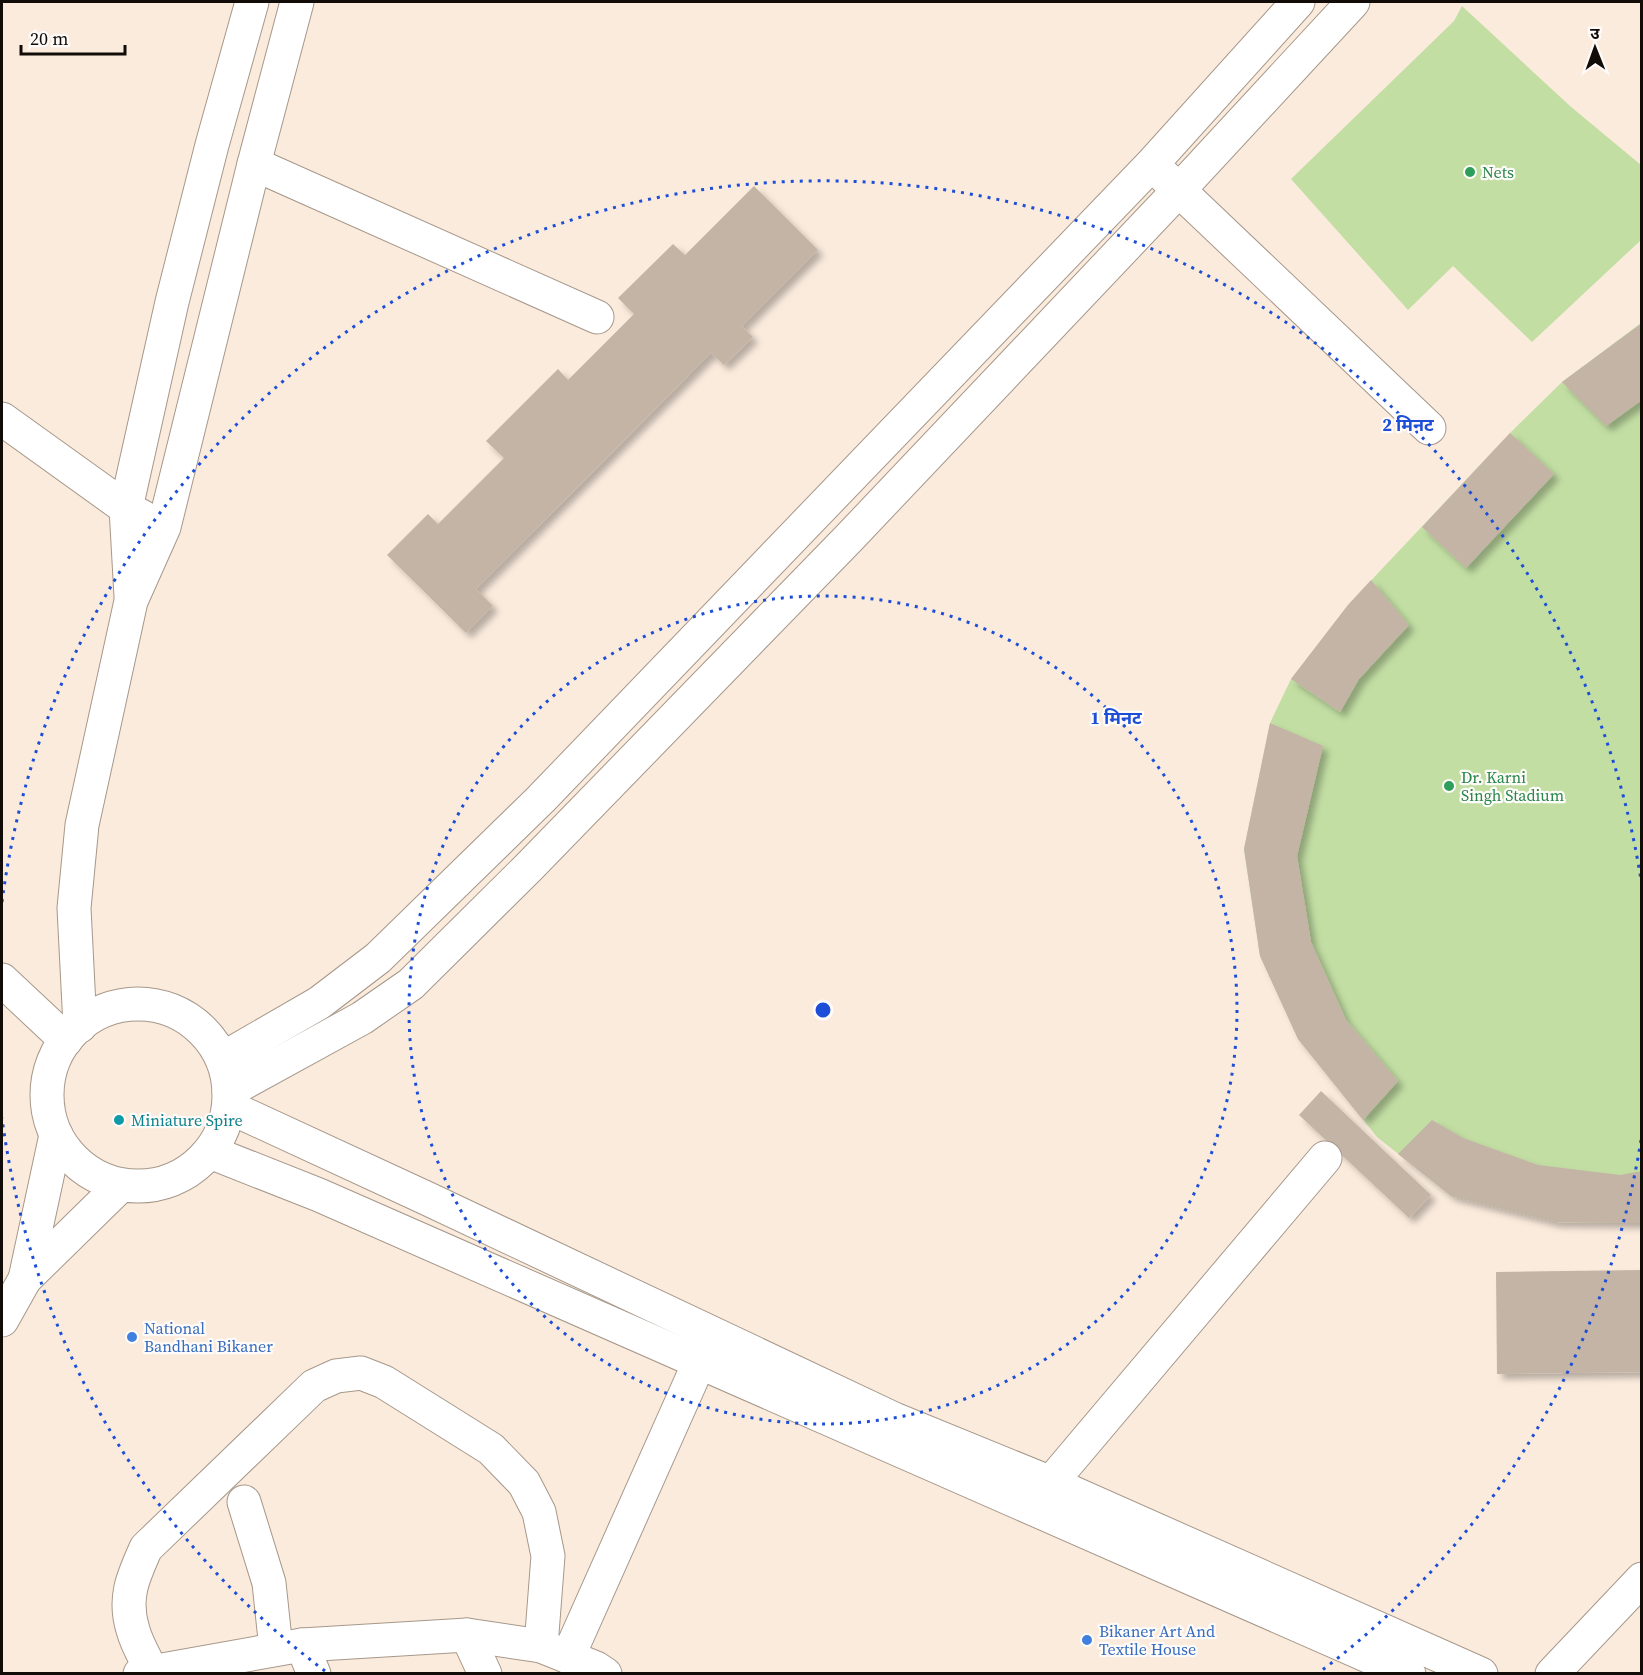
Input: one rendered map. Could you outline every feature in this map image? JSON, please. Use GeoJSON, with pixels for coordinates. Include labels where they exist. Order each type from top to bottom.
{"type":"FeatureCollection","features":[{"type":"Feature","properties":{"kind":"street"},"geometry":{"type":"LineString","coordinates":[[131,601],[126,508],[172,302],[212,145],[252,2]]}},
{"type":"Feature","properties":{"kind":"street"},"geometry":{"type":"LineString","coordinates":[[73,1033],[74,908],[82,825],[131,601],[164,527],[254,164],[297,2]]}},
{"type":"Feature","properties":{"kind":"street"},"geometry":{"type":"LineString","coordinates":[[222,1059],[319,1002],[378,958],[541,799],[1151,165],[1298,2]]}},
{"type":"Feature","properties":{"kind":"street"},"geometry":{"type":"LineString","coordinates":[[229,1099],[362,1018],[411,984],[529,867],[841,547],[1353,2]]}},
{"type":"Feature","properties":{"kind":"street"},"geometry":{"type":"LineString","coordinates":[[254,164],[597,317]]}},
{"type":"Feature","properties":{"kind":"street"},"geometry":{"type":"LineString","coordinates":[[1151,165],[1429,428]]}},
{"type":"Feature","properties":{"kind":"street"},"geometry":{"type":"LineString","coordinates":[[2,419],[126,508],[164,527]]}},
{"type":"Feature","properties":{"kind":"street"},"geometry":{"type":"LineString","coordinates":[[2,980],[73,1033]]}},
{"type":"Feature","properties":{"kind":"street"},"geometry":{"type":"LineString","coordinates":[[145,1004],[169,1010],[191,1021],[209,1038],[222,1059],[229,1083],[229,1099],[223,1131],[210,1152],[192,1169],[170,1181],[146,1186],[122,1185],[98,1177],[81,1166],[67,1152],[56,1135],[47,1096],[49,1076],[56,1057],[73,1033],[97,1014],[120,1006],[145,1004]]}},
{"type":"Feature","properties":{"kind":"street"},"geometry":{"type":"LineString","coordinates":[[229,1099],[436,1203],[894,1419],[1051,1483],[1481,1674]]}},
{"type":"Feature","properties":{"kind":"street"},"geometry":{"type":"LineString","coordinates":[[25,1279],[56,1135]]}},
{"type":"Feature","properties":{"kind":"street"},"geometry":{"type":"LineString","coordinates":[[210,1152],[319,1195],[1409,1674]]}},
{"type":"Feature","properties":{"kind":"street"},"geometry":{"type":"LineString","coordinates":[[1030,1508],[1325,1158]]}},
{"type":"Feature","properties":{"kind":"street"},"geometry":{"type":"LineString","coordinates":[[2,1320],[25,1279],[122,1185]]}},
{"type":"Feature","properties":{"kind":"street"},"geometry":{"type":"LineString","coordinates":[[554,1652],[699,1362]]}},
{"type":"Feature","properties":{"kind":"street"},"geometry":{"type":"LineString","coordinates":[[554,1652],[548,1556],[538,1512],[524,1483],[491,1449],[384,1382],[362,1373],[336,1376],[314,1386],[146,1548],[133,1576],[128,1600],[133,1631],[148,1673],[467,1635],[554,1652],[604,1674]]}},
{"type":"Feature","properties":{"kind":"street"},"geometry":{"type":"LineString","coordinates":[[244,1502],[269,1583],[297,1656]]}},
{"type":"Feature","properties":{"kind":"street"},"geometry":{"type":"LineString","coordinates":[[1552,1674],[1641,1579]]}},
{"type":"Feature","properties":{"kind":"street"},"geometry":{"type":"LineString","coordinates":[[467,1635],[485,1674]]}},
{"type":"Feature","properties":{"kind":"green space","name":"Nets"},"geometry":{"type":"Polygon","coordinates":[[[1462,6],[1570,106],[1641,165],[1641,240],[1532,342],[1453,266],[1408,310],[1291,179],[1454,21],[1462,6]]]}},
{"type":"Feature","properties":{"kind":"green space","name":"Dr. Karni Singh Stadium"},"geometry":{"type":"Polygon","coordinates":[[[1641,323],[1641,1223],[1555,1222],[1451,1196],[1377,1137],[1298,1039],[1260,956],[1244,849],[1270,723],[1291,679],[1348,605],[1510,433],[1562,382],[1641,323]]]}},
{"type":"Feature","properties":{"kind":"building"},"geometry":{"type":"Polygon","coordinates":[[[754,186],[818,250],[742,326],[753,337],[724,365],[711,353],[476,589],[493,606],[466,633],[387,555],[428,514],[438,524],[504,458],[486,441],[558,369],[568,380],[634,314],[618,298],[673,244],[685,255],[754,186]]]}},
{"type":"Feature","properties":{"kind":"building"},"geometry":{"type":"Polygon","coordinates":[[[1642,323],[1642,400],[1606,426],[1562,382],[1642,323]]]}},
{"type":"Feature","properties":{"kind":"building"},"geometry":{"type":"Polygon","coordinates":[[[1510,433],[1554,474],[1466,568],[1422,527],[1510,433]]]}},
{"type":"Feature","properties":{"kind":"building"},"geometry":{"type":"Polygon","coordinates":[[[1371,580],[1409,625],[1359,679],[1340,712],[1291,679],[1348,605],[1371,580]]]}},
{"type":"Feature","properties":{"kind":"building"},"geometry":{"type":"Polygon","coordinates":[[[1270,723],[1323,746],[1297,856],[1311,942],[1346,1020],[1398,1081],[1363,1120],[1298,1039],[1260,956],[1244,849],[1270,723]]]}},
{"type":"Feature","properties":{"kind":"building"},"geometry":{"type":"Polygon","coordinates":[[[1321,1091],[1431,1195],[1409,1218],[1299,1115],[1321,1091]]]}},
{"type":"Feature","properties":{"kind":"building"},"geometry":{"type":"Polygon","coordinates":[[[1432,1120],[1463,1138],[1538,1165],[1620,1175],[1642,1171],[1642,1223],[1555,1222],[1451,1196],[1398,1154],[1432,1120]]]}},
{"type":"Feature","properties":{"kind":"building"},"geometry":{"type":"Polygon","coordinates":[[[1642,1270],[1642,1372],[1497,1374],[1496,1272],[1642,1270]]]}},
{"type":"Feature","properties":{"kind":"place","name":"Nets"},"geometry":{"type":"Point","coordinates":[1470,172]}},
{"type":"Feature","properties":{"kind":"place","name":"Dr. Karni Singh Stadium"},"geometry":{"type":"Point","coordinates":[1449,786]}},
{"type":"Feature","properties":{"kind":"place","name":"Miniature Spire"},"geometry":{"type":"Point","coordinates":[119,1120]}},
{"type":"Feature","properties":{"kind":"place","name":"National Bandhani Bikaner"},"geometry":{"type":"Point","coordinates":[132,1337]}},
{"type":"Feature","properties":{"kind":"place","name":"Bikaner Art And Textile House"},"geometry":{"type":"Point","coordinates":[1087,1640]}}]}
